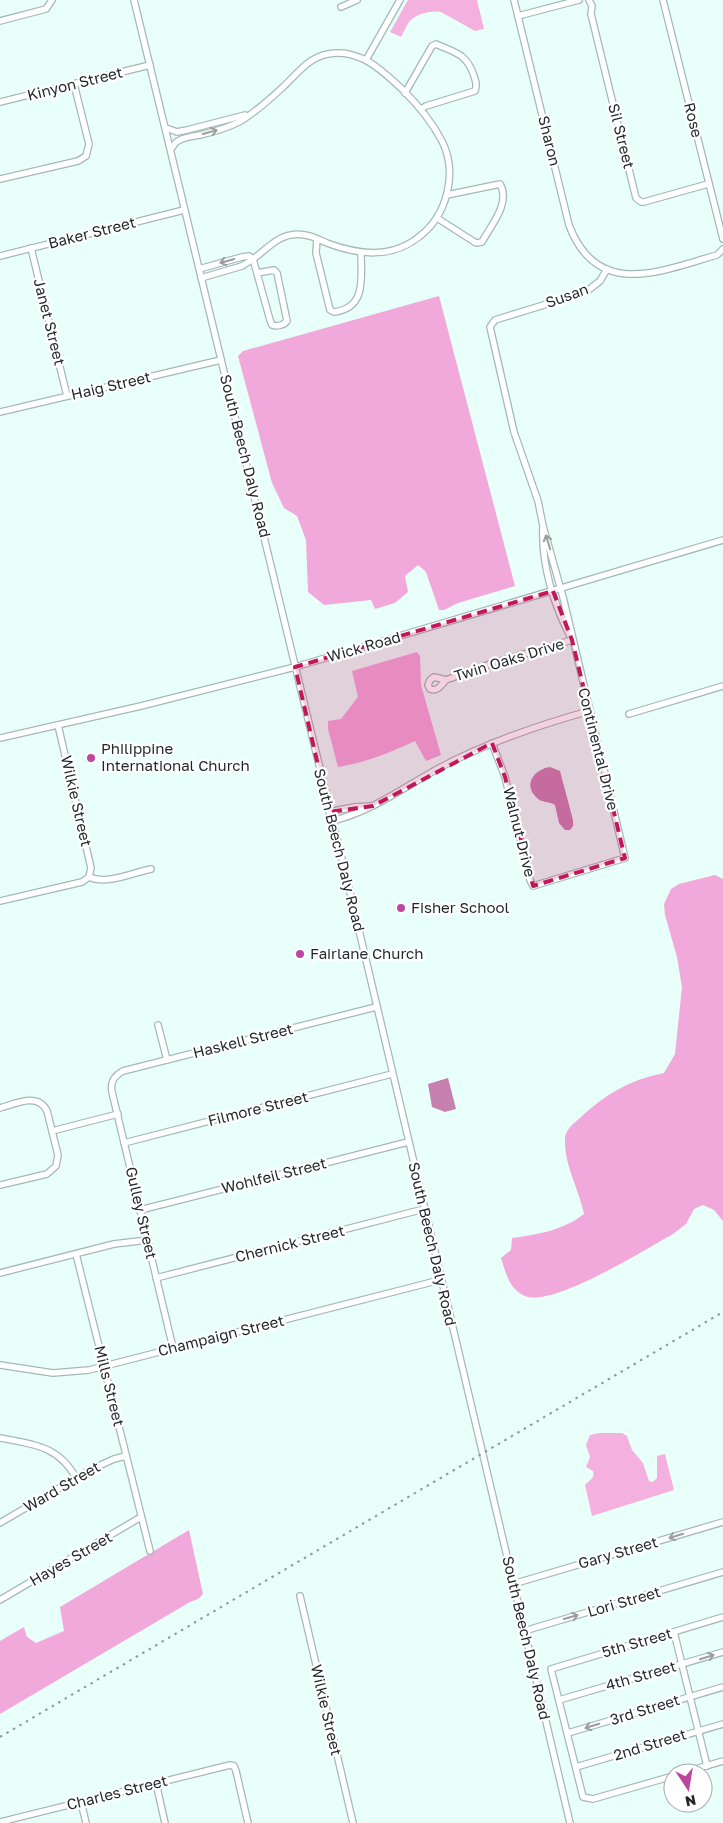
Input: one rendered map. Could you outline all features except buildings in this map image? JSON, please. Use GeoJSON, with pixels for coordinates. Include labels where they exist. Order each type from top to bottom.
{"type":"FeatureCollection","features":[{"type":"Feature","properties":{"kind":"street"},"geometry":{"type":"LineString","coordinates":[[0,21],[46,9],[52,0]]}},
{"type":"Feature","properties":{"kind":"street","name":"South Beech Daly Road"},"geometry":{"type":"LineString","coordinates":[[134,0],[354,909],[440,1280],[569,1820]]}},
{"type":"Feature","properties":{"kind":"street"},"geometry":{"type":"LineString","coordinates":[[341,7],[357,0]]}},
{"type":"Feature","properties":{"kind":"street","name":"Sharon"},"geometry":{"type":"LineString","coordinates":[[514,0],[569,225],[582,249],[593,260],[607,269]]}},
{"type":"Feature","properties":{"kind":"street"},"geometry":{"type":"LineString","coordinates":[[518,16],[579,0]]}},
{"type":"Feature","properties":{"kind":"street","name":"Sil Street"},"geometry":{"type":"LineString","coordinates":[[588,0],[592,6],[591,14],[636,198],[644,202],[708,184]]}},
{"type":"Feature","properties":{"kind":"street","name":"Rose"},"geometry":{"type":"LineString","coordinates":[[663,0],[723,239]]}},
{"type":"Feature","properties":{"kind":"street"},"geometry":{"type":"LineString","coordinates":[[366,60],[398,1]]}},
{"type":"Feature","properties":{"kind":"street"},"geometry":{"type":"LineString","coordinates":[[405,93],[432,46],[436,44],[462,55],[468,60],[476,83],[476,91],[472,94],[420,109]]}},
{"type":"Feature","properties":{"kind":"street"},"geometry":{"type":"LineString","coordinates":[[171,149],[177,141],[240,122],[267,102],[303,66],[318,57],[343,53],[357,55],[382,71],[420,109],[434,128],[445,148],[450,177],[447,195],[437,218],[426,232],[405,246],[379,253],[361,253],[306,235],[289,235],[275,242],[242,266],[201,278]]}},
{"type":"Feature","properties":{"kind":"street","name":"Kinyon Street"},"geometry":{"type":"LineString","coordinates":[[0,102],[150,65]]}},
{"type":"Feature","properties":{"kind":"street"},"geometry":{"type":"LineString","coordinates":[[0,180],[78,161],[86,156],[90,144],[74,84]]}},
{"type":"Feature","properties":{"kind":"street"},"geometry":{"type":"LineString","coordinates":[[166,128],[177,132],[250,114]]}},
{"type":"Feature","properties":{"kind":"street"},"geometry":{"type":"LineString","coordinates":[[437,218],[478,243],[482,242],[504,198],[500,184],[447,195]]}},
{"type":"Feature","properties":{"kind":"street","name":"Baker Street"},"geometry":{"type":"LineString","coordinates":[[0,256],[184,210]]}},
{"type":"Feature","properties":{"kind":"street"},"geometry":{"type":"LineString","coordinates":[[317,239],[316,253],[330,310],[334,312],[349,308],[357,299],[361,285],[361,253]]}},
{"type":"Feature","properties":{"kind":"street","name":"Janet Street"},"geometry":{"type":"LineString","coordinates":[[31,248],[67,396]]}},
{"type":"Feature","properties":{"kind":"street"},"geometry":{"type":"LineString","coordinates":[[607,269],[635,276],[651,274],[717,254],[723,249]]}},
{"type":"Feature","properties":{"kind":"street"},"geometry":{"type":"LineString","coordinates":[[199,269],[249,256],[253,259],[257,274],[272,326],[286,323],[277,273],[274,270],[257,274]]}},
{"type":"Feature","properties":{"kind":"street","name":"Susan"},"geometry":{"type":"LineString","coordinates":[[491,324],[495,320],[586,292],[600,281],[607,269]]}},
{"type":"Feature","properties":{"kind":"street","name":"Continental Drive"},"geometry":{"type":"LineString","coordinates":[[491,324],[490,331],[514,432],[538,501],[561,589],[625,858]]}},
{"type":"Feature","properties":{"kind":"street","name":"Haig Street"},"geometry":{"type":"LineString","coordinates":[[0,412],[221,360]]}},
{"type":"Feature","properties":{"kind":"street","name":"Continental Drive"},"geometry":{"type":"LineString","coordinates":[[543,526],[542,545],[558,612],[572,640]]}},
{"type":"Feature","properties":{"kind":"street","name":"Wick Road"},"geometry":{"type":"LineString","coordinates":[[0,738],[295,667],[723,540]]}},
{"type":"Feature","properties":{"kind":"street","name":"Twin Oaks Drive"},"geometry":{"type":"LineString","coordinates":[[446,680],[490,664],[572,640]]}},
{"type":"Feature","properties":{"kind":"street"},"geometry":{"type":"LineString","coordinates":[[629,714],[723,686]]}},
{"type":"Feature","properties":{"kind":"street"},"geometry":{"type":"LineString","coordinates":[[332,821],[356,815],[443,767],[492,743],[589,711]]}},
{"type":"Feature","properties":{"kind":"street","name":"Wilkie Street"},"geometry":{"type":"LineString","coordinates":[[58,725],[91,868],[89,877]]}},
{"type":"Feature","properties":{"kind":"street","name":"Walnut Drive"},"geometry":{"type":"LineString","coordinates":[[492,743],[505,776],[533,886],[625,858]]}},
{"type":"Feature","properties":{"kind":"street"},"geometry":{"type":"LineString","coordinates":[[330,812],[354,807],[373,806]]}},
{"type":"Feature","properties":{"kind":"street"},"geometry":{"type":"LineString","coordinates":[[0,901],[82,882],[89,877],[96,880],[109,879],[150,869]]}},
{"type":"Feature","properties":{"kind":"street","name":"Haskell Street"},"geometry":{"type":"LineString","coordinates":[[113,1079],[122,1071],[376,1007]]}},
{"type":"Feature","properties":{"kind":"street"},"geometry":{"type":"LineString","coordinates":[[158,1025],[167,1060]]}},
{"type":"Feature","properties":{"kind":"street","name":"Filmore Street"},"geometry":{"type":"LineString","coordinates":[[124,1143],[392,1074]]}},
{"type":"Feature","properties":{"kind":"street","name":"Gulley Street"},"geometry":{"type":"LineString","coordinates":[[113,1079],[111,1088],[173,1348]]}},
{"type":"Feature","properties":{"kind":"street"},"geometry":{"type":"LineString","coordinates":[[0,1108],[27,1100],[39,1102],[47,1111],[58,1155],[58,1163],[47,1174],[0,1184]]}},
{"type":"Feature","properties":{"kind":"street"},"geometry":{"type":"LineString","coordinates":[[52,1131],[118,1114]]}},
{"type":"Feature","properties":{"kind":"street","name":"Wohlfeil Street"},"geometry":{"type":"LineString","coordinates":[[140,1210],[408,1142]]}},
{"type":"Feature","properties":{"kind":"street","name":"Chernick Street"},"geometry":{"type":"LineString","coordinates":[[156,1278],[424,1209]]}},
{"type":"Feature","properties":{"kind":"street"},"geometry":{"type":"LineString","coordinates":[[0,1273],[114,1244],[147,1240]]}},
{"type":"Feature","properties":{"kind":"street","name":"Mills Street"},"geometry":{"type":"LineString","coordinates":[[76,1254],[150,1551]]}},
{"type":"Feature","properties":{"kind":"street","name":"Champaign Street"},"geometry":{"type":"LineString","coordinates":[[0,1365],[53,1373],[80,1371],[440,1280]]}},
{"type":"Feature","properties":{"kind":"street"},"geometry":{"type":"LineString","coordinates":[[0,1438],[42,1446],[51,1450],[64,1461],[76,1478]]}},
{"type":"Feature","properties":{"kind":"street","name":"Ward Street"},"geometry":{"type":"LineString","coordinates":[[0,1523],[101,1464],[126,1456]]}},
{"type":"Feature","properties":{"kind":"street","name":"Hayes Street"},"geometry":{"type":"LineString","coordinates":[[0,1600],[142,1517]]}},
{"type":"Feature","properties":{"kind":"street","name":"Gary Street"},"geometry":{"type":"LineString","coordinates":[[513,1584],[723,1522]]}},
{"type":"Feature","properties":{"kind":"street","name":"Lori Street"},"geometry":{"type":"LineString","coordinates":[[524,1631],[723,1572]]}},
{"type":"Feature","properties":{"kind":"street","name":"Wilkie Street"},"geometry":{"type":"LineString","coordinates":[[300,1596],[353,1823]]}},
{"type":"Feature","properties":{"kind":"street","name":"5th Street"},"geometry":{"type":"LineString","coordinates":[[559,1700],[552,1669],[723,1617]]}},
{"type":"Feature","properties":{"kind":"street"},"geometry":{"type":"LineString","coordinates":[[674,1632],[706,1763]]}},
{"type":"Feature","properties":{"kind":"street","name":"4th Street"},"geometry":{"type":"LineString","coordinates":[[559,1700],[723,1652]]}},
{"type":"Feature","properties":{"kind":"street","name":"3rd Street"},"geometry":{"type":"LineString","coordinates":[[568,1733],[723,1687]]}},
{"type":"Feature","properties":{"kind":"street"},"geometry":{"type":"LineString","coordinates":[[559,1700],[582,1794],[586,1799],[592,1800],[663,1779]]}},
{"type":"Feature","properties":{"kind":"street","name":"2nd Street"},"geometry":{"type":"LineString","coordinates":[[576,1767],[723,1724]]}},
{"type":"Feature","properties":{"kind":"street","name":"Charles Street"},"geometry":{"type":"LineString","coordinates":[[5,1822],[228,1765],[234,1766],[236,1771],[248,1823]]}},
{"type":"Feature","properties":{"kind":"street"},"geometry":{"type":"LineString","coordinates":[[156,1784],[165,1823]]}},
{"type":"Feature","properties":{"kind":"street"},"geometry":{"type":"LineString","coordinates":[[81,1802],[86,1823]]}},
{"type":"Feature","properties":{"kind":"highlighted area"},"geometry":{"type":"Polygon","coordinates":[[[553,591],[572,640],[625,858],[533,886],[505,777],[492,743],[373,806],[329,812],[295,667],[553,591]]]}},
{"type":"Feature","properties":{"kind":"shaded area"},"geometry":{"type":"Polygon","coordinates":[[[408,0],[477,0],[484,29],[475,31],[438,11],[418,15],[412,19],[401,37],[390,32],[408,0]]]}},
{"type":"Feature","properties":{"kind":"shaded area"},"geometry":{"type":"Polygon","coordinates":[[[439,296],[515,586],[458,603],[444,610],[439,610],[426,572],[418,565],[405,576],[408,592],[395,603],[375,609],[371,600],[324,605],[308,592],[306,540],[297,516],[284,508],[272,483],[238,356],[243,351],[439,296]]]}},
{"type":"Feature","properties":{"kind":"shaded area"},"geometry":{"type":"Polygon","coordinates":[[[417,652],[420,656],[421,685],[441,755],[426,761],[415,741],[378,757],[338,767],[328,729],[328,721],[341,719],[358,697],[352,671],[417,652]]]}},
{"type":"Feature","properties":{"kind":"shaded area"},"geometry":{"type":"Polygon","coordinates":[[[550,767],[560,771],[573,820],[573,826],[570,830],[565,830],[559,823],[555,805],[539,800],[531,788],[532,778],[535,774],[550,767]]]}},
{"type":"Feature","properties":{"kind":"shaded area"},"geometry":{"type":"Polygon","coordinates":[[[715,875],[723,879],[723,1221],[714,1210],[703,1205],[694,1209],[686,1224],[673,1234],[599,1275],[577,1286],[556,1293],[538,1297],[525,1296],[512,1285],[501,1258],[511,1250],[512,1238],[559,1228],[584,1214],[569,1168],[565,1149],[566,1133],[575,1122],[609,1095],[629,1084],[664,1073],[675,1054],[682,987],[664,904],[671,889],[679,884],[715,875]]]}},
{"type":"Feature","properties":{"kind":"shaded area"},"geometry":{"type":"Polygon","coordinates":[[[448,1078],[456,1109],[445,1112],[432,1107],[428,1084],[448,1078]]]}},
{"type":"Feature","properties":{"kind":"shaded area"},"geometry":{"type":"Polygon","coordinates":[[[622,1433],[627,1436],[632,1450],[643,1463],[649,1481],[653,1482],[657,1478],[657,1456],[665,1454],[674,1490],[592,1516],[585,1485],[593,1477],[593,1471],[586,1467],[590,1457],[586,1445],[590,1435],[622,1433]]]}},
{"type":"Feature","properties":{"kind":"shaded area"},"geometry":{"type":"Polygon","coordinates":[[[189,1530],[203,1594],[198,1599],[0,1714],[0,1641],[24,1627],[27,1637],[36,1643],[64,1631],[60,1607],[189,1530]]]}},
{"type":"Feature","properties":{"kind":"railway"},"geometry":{"type":"LineString","coordinates":[[0,1737],[723,1312]]}},
{"type":"Feature","properties":{"kind":"place","name":"Philippine International Church"},"geometry":{"type":"Point","coordinates":[91,758]}},
{"type":"Feature","properties":{"kind":"place","name":"Fisher School"},"geometry":{"type":"Point","coordinates":[401,908]}},
{"type":"Feature","properties":{"kind":"place","name":"Fairlane Church"},"geometry":{"type":"Point","coordinates":[300,954]}}]}
